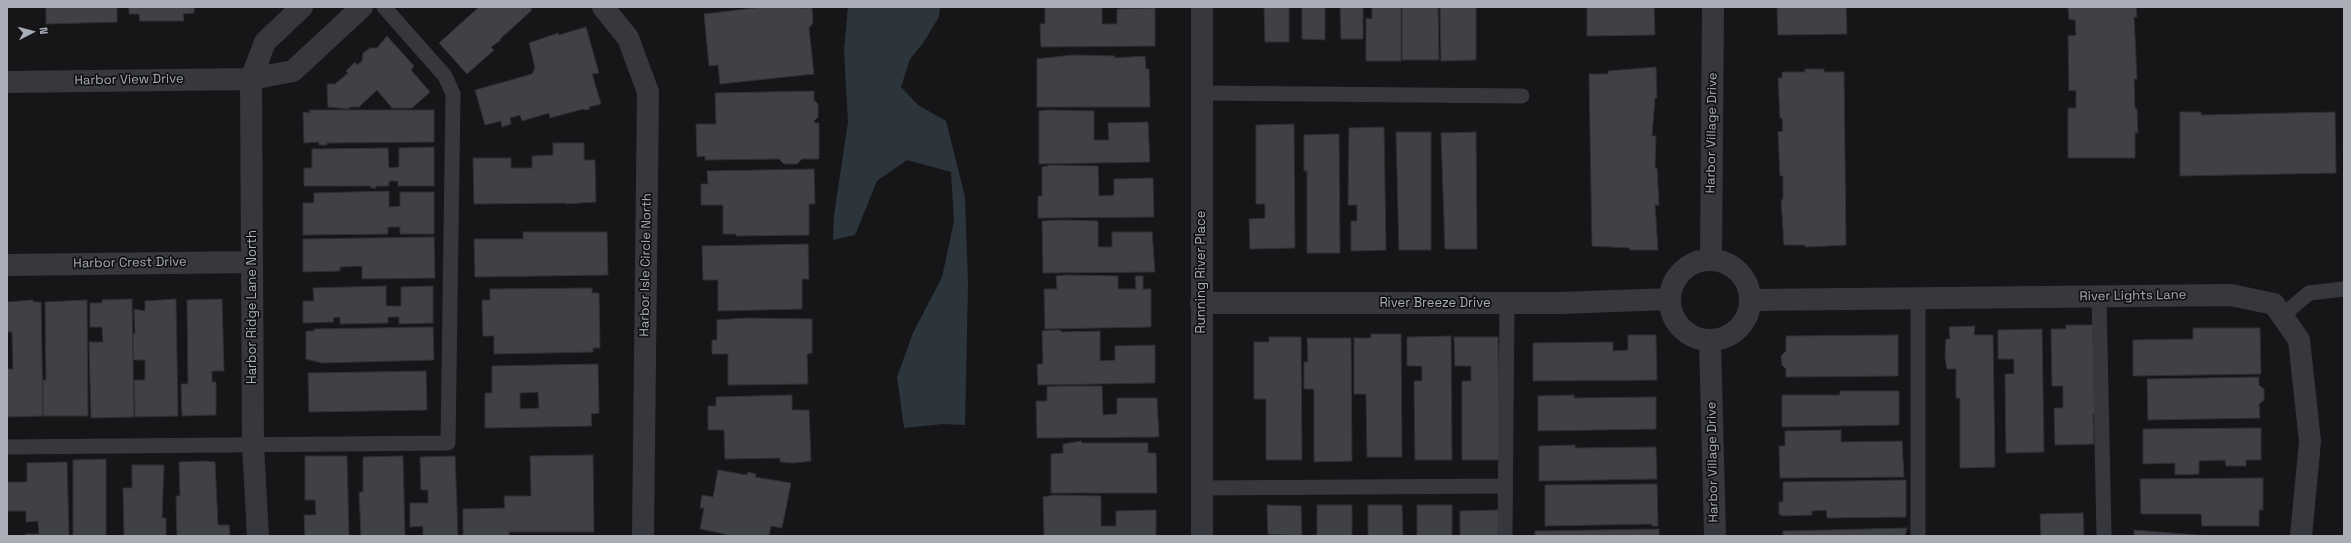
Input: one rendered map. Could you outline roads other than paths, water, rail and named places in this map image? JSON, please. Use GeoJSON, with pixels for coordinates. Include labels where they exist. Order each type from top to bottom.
{"type":"FeatureCollection","features":[{"type":"Feature","properties":{"kind":"street"},"geometry":{"type":"LineString","coordinates":[[251,79],[265,42],[302,7]]}},
{"type":"Feature","properties":{"kind":"street","name":"Harbor View Drive"},"geometry":{"type":"LineString","coordinates":[[7,82],[251,79],[293,71],[362,7]]}},
{"type":"Feature","properties":{"kind":"street","name":"Harbor Isle Circle North"},"geometry":{"type":"LineString","coordinates":[[603,7],[628,38],[648,92],[643,536]]}},
{"type":"Feature","properties":{"kind":"street","name":"Running River Place"},"geometry":{"type":"LineString","coordinates":[[1202,7],[1202,536]]}},
{"type":"Feature","properties":{"kind":"street","name":"Harbor Village Drive"},"geometry":{"type":"LineString","coordinates":[[1711,259],[1713,7]]}},
{"type":"Feature","properties":{"kind":"street","name":"Harbor Ridge Lane North"},"geometry":{"type":"LineString","coordinates":[[251,79],[253,446],[258,536]]}},
{"type":"Feature","properties":{"kind":"street"},"geometry":{"type":"LineString","coordinates":[[1711,259],[1727,262],[1740,271],[1748,285],[1751,300],[1748,316],[1739,329],[1725,338],[1710,340],[1694,337],[1681,328],[1672,314],[1670,299],[1673,283],[1682,270],[1695,262],[1711,259]]}},
{"type":"Feature","properties":{"kind":"street","name":"Harbor Crest Drive"},"geometry":{"type":"LineString","coordinates":[[7,265],[252,262]]}},
{"type":"Feature","properties":{"kind":"street","name":"River Lights Lane"},"geometry":{"type":"LineString","coordinates":[[1751,300],[2231,296],[2274,304],[2299,340],[2310,441],[2301,536]]}},
{"type":"Feature","properties":{"kind":"street","name":"River Breeze Drive"},"geometry":{"type":"LineString","coordinates":[[1201,303],[1507,304],[1670,299]]}},
{"type":"Feature","properties":{"kind":"street","name":"Harbor Village Drive"},"geometry":{"type":"LineString","coordinates":[[1710,340],[1715,536]]}},
{"type":"Feature","properties":{"kind":"lane"},"geometry":{"type":"LineString","coordinates":[[7,447],[253,446],[448,443],[453,94],[445,76],[384,7]]}},
{"type":"Feature","properties":{"kind":"lane"},"geometry":{"type":"LineString","coordinates":[[1201,93],[1522,96]]}},
{"type":"Feature","properties":{"kind":"lane"},"geometry":{"type":"LineString","coordinates":[[2282,316],[2309,293],[2344,289]]}},
{"type":"Feature","properties":{"kind":"lane"},"geometry":{"type":"LineString","coordinates":[[2099,297],[2104,536]]}},
{"type":"Feature","properties":{"kind":"lane"},"geometry":{"type":"LineString","coordinates":[[1918,299],[1918,536]]}},
{"type":"Feature","properties":{"kind":"lane"},"geometry":{"type":"LineString","coordinates":[[1505,536],[1507,304]]}},
{"type":"Feature","properties":{"kind":"lane"},"geometry":{"type":"LineString","coordinates":[[1202,488],[1505,486]]}}]}
